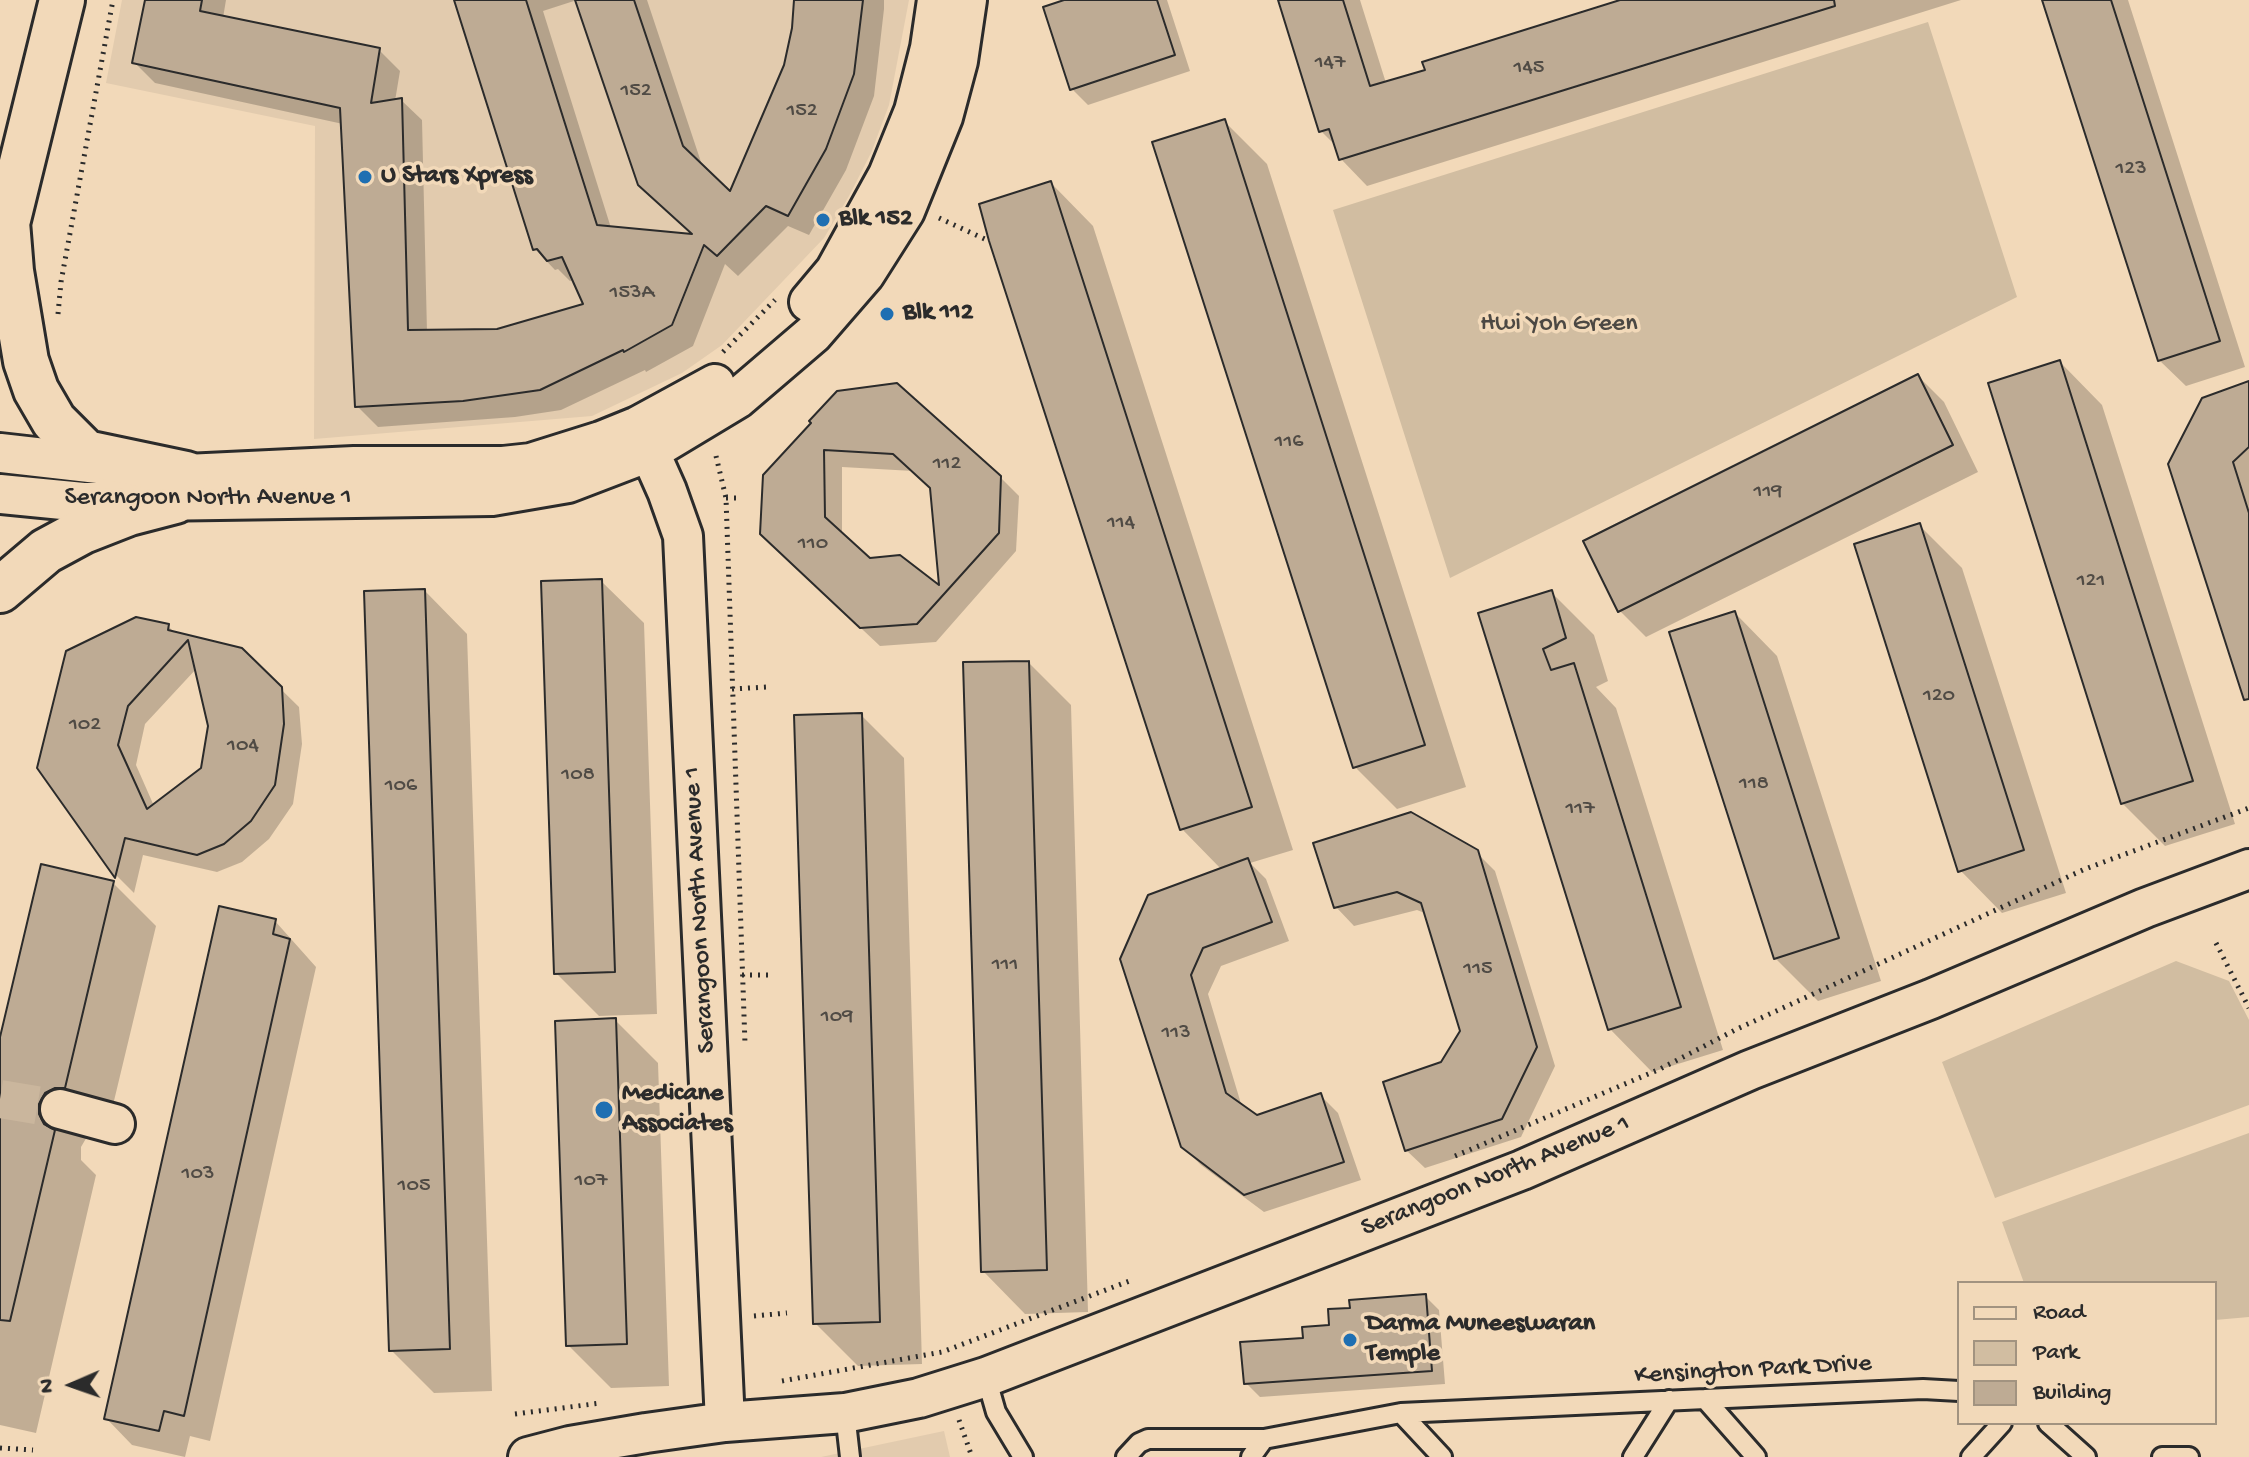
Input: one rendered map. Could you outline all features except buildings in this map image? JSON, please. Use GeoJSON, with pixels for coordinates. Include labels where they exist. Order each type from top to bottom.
{"type":"FeatureCollection","features":[{"type":"Feature","properties":{"kind":"highway"},"geometry":{"type":"LineString","coordinates":[[62,0],[3,238],[26,361],[36,390],[54,421],[86,453],[180,488]]}},
{"type":"Feature","properties":{"kind":"highway"},"geometry":{"type":"LineString","coordinates":[[0,590],[46,551],[180,488]]}},
{"type":"Feature","properties":{"kind":"street","name":"Serangoon North Avenue 1"},"geometry":{"type":"LineString","coordinates":[[644,439],[722,380],[792,321],[835,271],[888,175],[914,111],[930,48],[937,0]]}},
{"type":"Feature","properties":{"kind":"street","name":"Serangoon North Avenue 1"},"geometry":{"type":"LineString","coordinates":[[0,494],[83,502],[354,466],[503,466],[531,463],[601,441],[644,439],[737,399],[813,334],[865,274],[905,211],[943,117],[958,61],[967,0]]}},
{"type":"Feature","properties":{"kind":"street","name":"Serangoon North Avenue 1"},"geometry":{"type":"LineString","coordinates":[[644,439],[683,536],[724,1405]]}},
{"type":"Feature","properties":{"kind":"street","name":"Serangoon North Avenue 1"},"geometry":{"type":"LineString","coordinates":[[0,453],[180,488]]}},
{"type":"Feature","properties":{"kind":"street","name":"Serangoon North Avenue 1"},"geometry":{"type":"LineString","coordinates":[[528,1457],[598,1449],[724,1405],[845,1413],[919,1398],[986,1377],[1522,1170],[1750,1070],[1931,999],[2145,908],[2245,881]]}},
{"type":"Feature","properties":{"kind":"street"},"geometry":{"type":"LineString","coordinates":[[60,1109],[115,1124]]}},
{"type":"Feature","properties":{"kind":"lane"},"geometry":{"type":"LineString","coordinates":[[986,1377],[996,1412],[1023,1457]]}},
{"type":"Feature","properties":{"kind":"lane","name":"Kensington Park Drive"},"geometry":{"type":"LineString","coordinates":[[1126,1457],[1139,1443],[1148,1439],[1264,1439],[1401,1413],[1923,1389],[1957,1391]]}},
{"type":"Feature","properties":{"kind":"lane"},"geometry":{"type":"LineString","coordinates":[[1705,1399],[1756,1457]]}},
{"type":"Feature","properties":{"kind":"lane"},"geometry":{"type":"LineString","coordinates":[[1633,1457],[1669,1400]]}},
{"type":"Feature","properties":{"kind":"lane"},"geometry":{"type":"LineString","coordinates":[[845,1413],[850,1457]]}},
{"type":"Feature","properties":{"kind":"lane"},"geometry":{"type":"LineString","coordinates":[[1401,1413],[1442,1457]]}},
{"type":"Feature","properties":{"kind":"lane"},"geometry":{"type":"LineString","coordinates":[[1971,1457],[2000,1425]]}},
{"type":"Feature","properties":{"kind":"lane"},"geometry":{"type":"LineString","coordinates":[[2050,1425],[2086,1457]]}},
{"type":"Feature","properties":{"kind":"lane"},"geometry":{"type":"LineString","coordinates":[[1251,1457],[1264,1439]]}},
{"type":"Feature","properties":{"kind":"lane"},"geometry":{"type":"LineString","coordinates":[[2162,1457],[2189,1457]]}},
{"type":"Feature","properties":{"kind":"path"},"geometry":{"type":"LineString","coordinates":[[57,327],[61,282],[113,0]]}},
{"type":"Feature","properties":{"kind":"path"},"geometry":{"type":"LineString","coordinates":[[936,217],[989,241]]}},
{"type":"Feature","properties":{"kind":"path"},"geometry":{"type":"LineString","coordinates":[[716,357],[780,294]]}},
{"type":"Feature","properties":{"kind":"path"},"geometry":{"type":"LineString","coordinates":[[716,456],[726,498],[745,1053]]}},
{"type":"Feature","properties":{"kind":"path"},"geometry":{"type":"LineString","coordinates":[[726,498],[741,498]]}},
{"type":"Feature","properties":{"kind":"path"},"geometry":{"type":"LineString","coordinates":[[732,689],[767,687]]}},
{"type":"Feature","properties":{"kind":"path"},"geometry":{"type":"LineString","coordinates":[[1444,1160],[1660,1069],[1750,1023],[2085,869],[2249,808]]}},
{"type":"Feature","properties":{"kind":"path"},"geometry":{"type":"LineString","coordinates":[[2216,943],[2249,1008]]}},
{"type":"Feature","properties":{"kind":"path"},"geometry":{"type":"LineString","coordinates":[[742,975],[774,975]]}},
{"type":"Feature","properties":{"kind":"path"},"geometry":{"type":"LineString","coordinates":[[724,1405],[860,1368],[942,1352],[1135,1279]]}},
{"type":"Feature","properties":{"kind":"path"},"geometry":{"type":"LineString","coordinates":[[754,1300],[755,1330]]}},
{"type":"Feature","properties":{"kind":"path"},"geometry":{"type":"LineString","coordinates":[[754,1316],[787,1313]]}},
{"type":"Feature","properties":{"kind":"path"},"geometry":{"type":"LineString","coordinates":[[515,1414],[616,1401]]}},
{"type":"Feature","properties":{"kind":"path"},"geometry":{"type":"LineString","coordinates":[[959,1420],[972,1457]]}},
{"type":"Feature","properties":{"kind":"path"},"geometry":{"type":"LineString","coordinates":[[0,1448],[33,1450]]}},
{"type":"Feature","properties":{"kind":"shaded area"},"geometry":{"type":"Polygon","coordinates":[[[122,0],[909,0],[889,105],[871,153],[849,196],[824,238],[722,345],[682,373],[592,416],[314,439],[315,126],[106,83],[122,0]]]}},
{"type":"Feature","properties":{"kind":"shaded area"},"geometry":{"type":"Polygon","coordinates":[[[944,1431],[950,1457],[821,1457],[944,1431]]]}},
{"type":"Feature","properties":{"kind":"green space","name":"Hwi Yoh Green"},"geometry":{"type":"Polygon","coordinates":[[[1928,22],[2017,297],[1450,578],[1333,210],[1928,22]]]}},
{"type":"Feature","properties":{"kind":"green space"},"geometry":{"type":"Polygon","coordinates":[[[2176,961],[2229,981],[2249,1020],[2249,1105],[1995,1198],[1942,1062],[2176,961]]]}},
{"type":"Feature","properties":{"kind":"green space"},"geometry":{"type":"Polygon","coordinates":[[[2249,1133],[2249,1317],[2217,1320],[2217,1281],[2023,1281],[2002,1222],[2249,1133]]]}},
{"type":"Feature","properties":{"kind":"tunnel"},"geometry":{"type":"LineString","coordinates":[[0,1099],[60,1109]]}},
{"type":"Feature","properties":{"kind":"place","name":"U Stars Xpress"},"geometry":{"type":"Point","coordinates":[365,177]}},
{"type":"Feature","properties":{"kind":"place","name":"Blk 152"},"geometry":{"type":"Point","coordinates":[823,220]}},
{"type":"Feature","properties":{"kind":"place","name":"Blk 112"},"geometry":{"type":"Point","coordinates":[887,314]}},
{"type":"Feature","properties":{"kind":"place","name":"Medicane Associates"},"geometry":{"type":"Point","coordinates":[604,1110]}},
{"type":"Feature","properties":{"kind":"place","name":"Darma Muneeswaran Temple"},"geometry":{"type":"Point","coordinates":[1350,1340]}}]}
